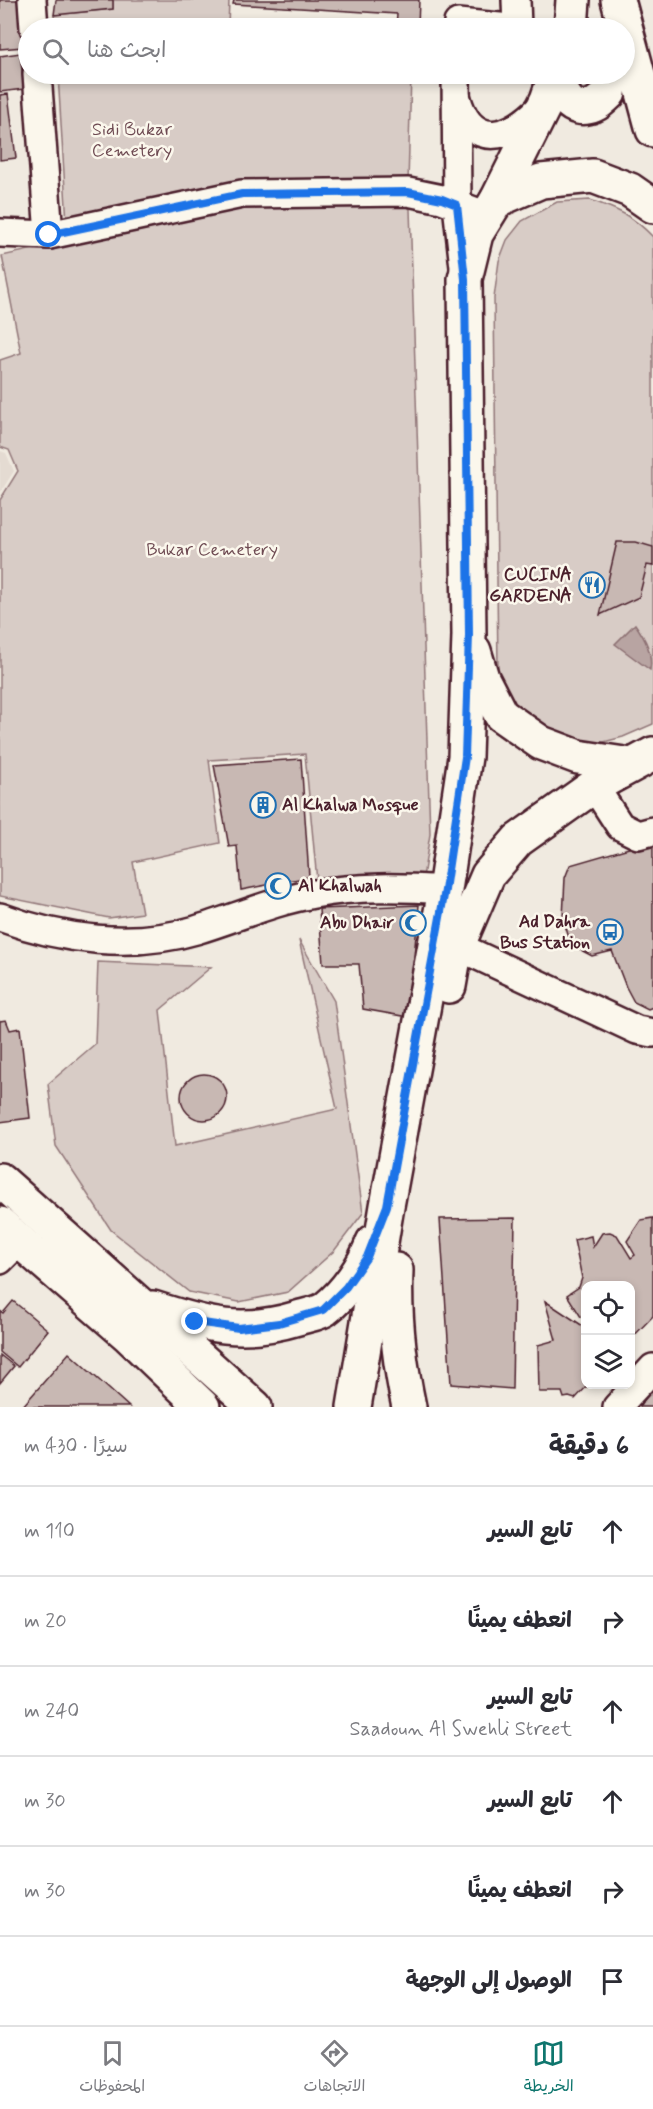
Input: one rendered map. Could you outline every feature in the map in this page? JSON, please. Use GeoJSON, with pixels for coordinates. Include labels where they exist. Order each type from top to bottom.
{"type":"FeatureCollection","features":[{"type":"Feature","properties":{"kind":"main road"},"geometry":{"type":"LineString","coordinates":[[572,18],[573,0]]}},
{"type":"Feature","properties":{"kind":"main road"},"geometry":{"type":"LineString","coordinates":[[606,0],[609,18]]}},
{"type":"Feature","properties":{"kind":"main road"},"geometry":{"type":"LineString","coordinates":[[618,0],[623,18]]}},
{"type":"Feature","properties":{"kind":"main road"},"geometry":{"type":"LineString","coordinates":[[635,63],[653,130]]}},
{"type":"Feature","properties":{"kind":"main road"},"geometry":{"type":"LineString","coordinates":[[354,1407],[387,1206],[445,890],[465,757],[469,635],[465,279],[476,234],[492,208],[552,84]]}},
{"type":"Feature","properties":{"kind":"main road"},"geometry":{"type":"LineString","coordinates":[[554,84],[567,101],[582,107],[595,105],[609,93],[610,84]]}},
{"type":"Feature","properties":{"kind":"main road"},"geometry":{"type":"LineString","coordinates":[[492,208],[541,181],[593,176],[630,190],[653,206]]}},
{"type":"Feature","properties":{"kind":"main road"},"geometry":{"type":"LineString","coordinates":[[469,635],[482,678],[501,715],[541,743],[578,757],[642,760]]}},
{"type":"Feature","properties":{"kind":"main road"},"geometry":{"type":"LineString","coordinates":[[375,1407],[396,1270],[457,946],[488,875],[518,840],[594,786],[642,760]]}},
{"type":"Feature","properties":{"kind":"main road"},"geometry":{"type":"LineString","coordinates":[[0,1179],[255,1407]]}},
{"type":"Feature","properties":{"kind":"main road"},"geometry":{"type":"LineString","coordinates":[[139,1303],[195,1322],[239,1328],[279,1323],[323,1310],[346,1287],[367,1257],[387,1206]]}},
{"type":"Feature","properties":{"kind":"main road"},"geometry":{"type":"LineString","coordinates":[[6,1241],[129,1335],[203,1407]]}},
{"type":"Feature","properties":{"kind":"main road"},"geometry":{"type":"LineString","coordinates":[[396,1270],[394,1302],[397,1338],[409,1407]]}},
{"type":"Feature","properties":{"kind":"main road"},"geometry":{"type":"LineString","coordinates":[[129,1335],[171,1407]]}},
{"type":"Feature","properties":{"kind":"street"},"geometry":{"type":"LineString","coordinates":[[32,0],[33,18]]}},
{"type":"Feature","properties":{"kind":"street"},"geometry":{"type":"LineString","coordinates":[[516,0],[517,18]]}},
{"type":"Feature","properties":{"kind":"street"},"geometry":{"type":"LineString","coordinates":[[38,84],[49,235]]}},
{"type":"Feature","properties":{"kind":"street"},"geometry":{"type":"LineString","coordinates":[[456,84],[466,122],[475,130],[489,136],[517,128],[532,117],[552,84]]}},
{"type":"Feature","properties":{"kind":"street"},"geometry":{"type":"LineString","coordinates":[[456,84],[457,205],[465,279]]}},
{"type":"Feature","properties":{"kind":"street"},"geometry":{"type":"LineString","coordinates":[[0,233],[49,235],[242,194],[408,192],[442,199],[457,205],[492,208]]}},
{"type":"Feature","properties":{"kind":"street"},"geometry":{"type":"LineString","coordinates":[[594,786],[620,826],[638,835],[653,831]]}},
{"type":"Feature","properties":{"kind":"street"},"geometry":{"type":"LineString","coordinates":[[0,917],[23,926],[57,934],[91,939],[126,940],[160,937],[195,930],[269,904],[312,894],[379,887],[445,890]]}},
{"type":"Feature","properties":{"kind":"street"},"geometry":{"type":"LineString","coordinates":[[457,946],[638,1030],[653,1033]]}},
{"type":"Feature","properties":{"kind":"street"},"geometry":{"type":"LineString","coordinates":[[617,1407],[653,1368]]}},
{"type":"Feature","properties":{"kind":"shaded area"},"geometry":{"type":"Polygon","coordinates":[[[0,451],[6,453],[14,471],[0,493],[0,451]]]}},
{"type":"Feature","properties":{"kind":"shaded area"},"geometry":{"type":"Polygon","coordinates":[[[635,624],[647,646],[650,670],[615,644],[635,624]]]}},
{"type":"Feature","properties":{"kind":"green space"},"geometry":{"type":"Polygon","coordinates":[[[113,0],[229,0],[228,18],[54,18],[54,15],[113,9],[113,0]]]}},
{"type":"Feature","properties":{"kind":"green space","name":"Sidi Bukar Cemetery"},"geometry":{"type":"Polygon","coordinates":[[[59,84],[411,84],[408,183],[67,223],[59,84]]]}},
{"type":"Feature","properties":{"kind":"green space"},"geometry":{"type":"Polygon","coordinates":[[[590,200],[624,214],[653,237],[653,724],[623,737],[592,745],[569,742],[517,710],[498,672],[494,298],[499,261],[507,240],[522,221],[557,202],[590,200]]]}},
{"type":"Feature","properties":{"kind":"green space","name":"Bukar Cemetery"},"geometry":{"type":"Polygon","coordinates":[[[245,202],[404,203],[410,209],[430,834],[423,877],[317,881],[305,754],[209,760],[220,843],[133,862],[142,913],[109,918],[0,896],[0,500],[18,471],[9,450],[0,447],[0,360],[21,353],[2,256],[245,202]]]}},
{"type":"Feature","properties":{"kind":"green space"},"geometry":{"type":"Polygon","coordinates":[[[299,940],[334,1001],[363,1213],[334,1251],[288,1292],[239,1302],[189,1292],[111,1230],[56,1146],[48,1084],[95,1044],[98,962],[211,967],[160,1010],[175,1146],[337,1109],[299,940]]]}},
{"type":"Feature","properties":{"kind":"building"},"geometry":{"type":"Polygon","coordinates":[[[0,0],[18,0],[20,18],[18,18],[18,47],[0,49],[0,0]]]}},
{"type":"Feature","properties":{"kind":"building"},"geometry":{"type":"Polygon","coordinates":[[[56,0],[113,0],[113,9],[54,15],[56,0]]]}},
{"type":"Feature","properties":{"kind":"building"},"geometry":{"type":"Polygon","coordinates":[[[234,0],[419,0],[418,18],[397,18],[397,14],[233,4],[234,0]]]}},
{"type":"Feature","properties":{"kind":"building"},"geometry":{"type":"Polygon","coordinates":[[[18,53],[18,84],[23,84],[24,89],[0,92],[0,56],[18,53]]]}},
{"type":"Feature","properties":{"kind":"building"},"geometry":{"type":"Polygon","coordinates":[[[8,94],[16,158],[0,160],[0,95],[8,94]]]}},
{"type":"Feature","properties":{"kind":"building"},"geometry":{"type":"Polygon","coordinates":[[[617,542],[636,542],[653,547],[653,566],[647,565],[639,597],[600,615],[617,542]]]}},
{"type":"Feature","properties":{"kind":"building","name":"Al Khalwa Mosque"},"geometry":{"type":"Polygon","coordinates":[[[301,759],[309,877],[241,890],[237,846],[229,847],[214,765],[301,759]]]}},
{"type":"Feature","properties":{"kind":"building","name":"Ad Dahra Bus Station"},"geometry":{"type":"Polygon","coordinates":[[[653,841],[653,1007],[648,1009],[634,1002],[612,951],[592,956],[571,945],[563,918],[565,878],[570,865],[653,841]]]}},
{"type":"Feature","properties":{"kind":"building"},"geometry":{"type":"Polygon","coordinates":[[[419,905],[408,1017],[363,1009],[359,964],[323,964],[319,909],[419,905]]]}},
{"type":"Feature","properties":{"kind":"building"},"geometry":{"type":"Polygon","coordinates":[[[6,1020],[10,1030],[20,1028],[30,1118],[0,1122],[0,1021],[6,1020]]]}},
{"type":"Feature","properties":{"kind":"building"},"geometry":{"type":"Polygon","coordinates":[[[204,1074],[220,1081],[227,1097],[220,1113],[204,1120],[188,1113],[181,1097],[188,1081],[204,1074]]]}},
{"type":"Feature","properties":{"kind":"building"},"geometry":{"type":"Polygon","coordinates":[[[515,1218],[512,1389],[451,1384],[440,1219],[515,1218]]]}},
{"type":"Feature","properties":{"kind":"building"},"geometry":{"type":"Polygon","coordinates":[[[653,1218],[653,1316],[635,1335],[635,1281],[581,1281],[574,1240],[591,1236],[593,1247],[602,1233],[610,1232],[617,1235],[631,1258],[635,1255],[627,1241],[641,1220],[653,1218]]]}},
{"type":"Feature","properties":{"kind":"building"},"geometry":{"type":"Polygon","coordinates":[[[581,1281],[581,1317],[567,1295],[579,1287],[581,1281]]]}},
{"type":"Feature","properties":{"kind":"building"},"geometry":{"type":"Polygon","coordinates":[[[13,1301],[48,1330],[18,1367],[0,1352],[0,1311],[3,1313],[13,1301]]]}},
{"type":"Feature","properties":{"kind":"building"},"geometry":{"type":"Polygon","coordinates":[[[545,1301],[581,1325],[581,1389],[584,1389],[575,1399],[564,1398],[562,1392],[539,1392],[538,1345],[556,1340],[545,1301]]]}},
{"type":"Feature","properties":{"kind":"building"},"geometry":{"type":"Polygon","coordinates":[[[69,1353],[129,1407],[22,1407],[69,1353]]]}},
{"type":"Feature","properties":{"kind":"building"},"geometry":{"type":"Polygon","coordinates":[[[0,1355],[14,1366],[0,1383],[0,1355]]]}},
{"type":"Feature","properties":{"kind":"building"},"geometry":{"type":"Polygon","coordinates":[[[653,1387],[653,1407],[640,1407],[640,1406],[653,1387]]]}},
{"type":"Feature","properties":{"kind":"place","name":"CUCINA GARDENA"},"geometry":{"type":"Point","coordinates":[592,585]}},
{"type":"Feature","properties":{"kind":"place","name":"Al Khalwa Mosque"},"geometry":{"type":"Point","coordinates":[263,805]}},
{"type":"Feature","properties":{"kind":"place","name":"Al Khalwah"},"geometry":{"type":"Point","coordinates":[278,886]}},
{"type":"Feature","properties":{"kind":"place","name":"Abu Dhair"},"geometry":{"type":"Point","coordinates":[413,923]}},
{"type":"Feature","properties":{"kind":"place","name":"Ad Dahra Bus Station"},"geometry":{"type":"Point","coordinates":[610,932]}},
{"type":"Feature","properties":{"kind":"route"},"geometry":{"type":"LineString","coordinates":[[49,235],[242,194],[408,192],[442,199],[457,205],[465,279],[469,635],[465,757],[445,890],[387,1206],[367,1257],[346,1287],[323,1310],[279,1323],[239,1328],[195,1322]]}}]}
